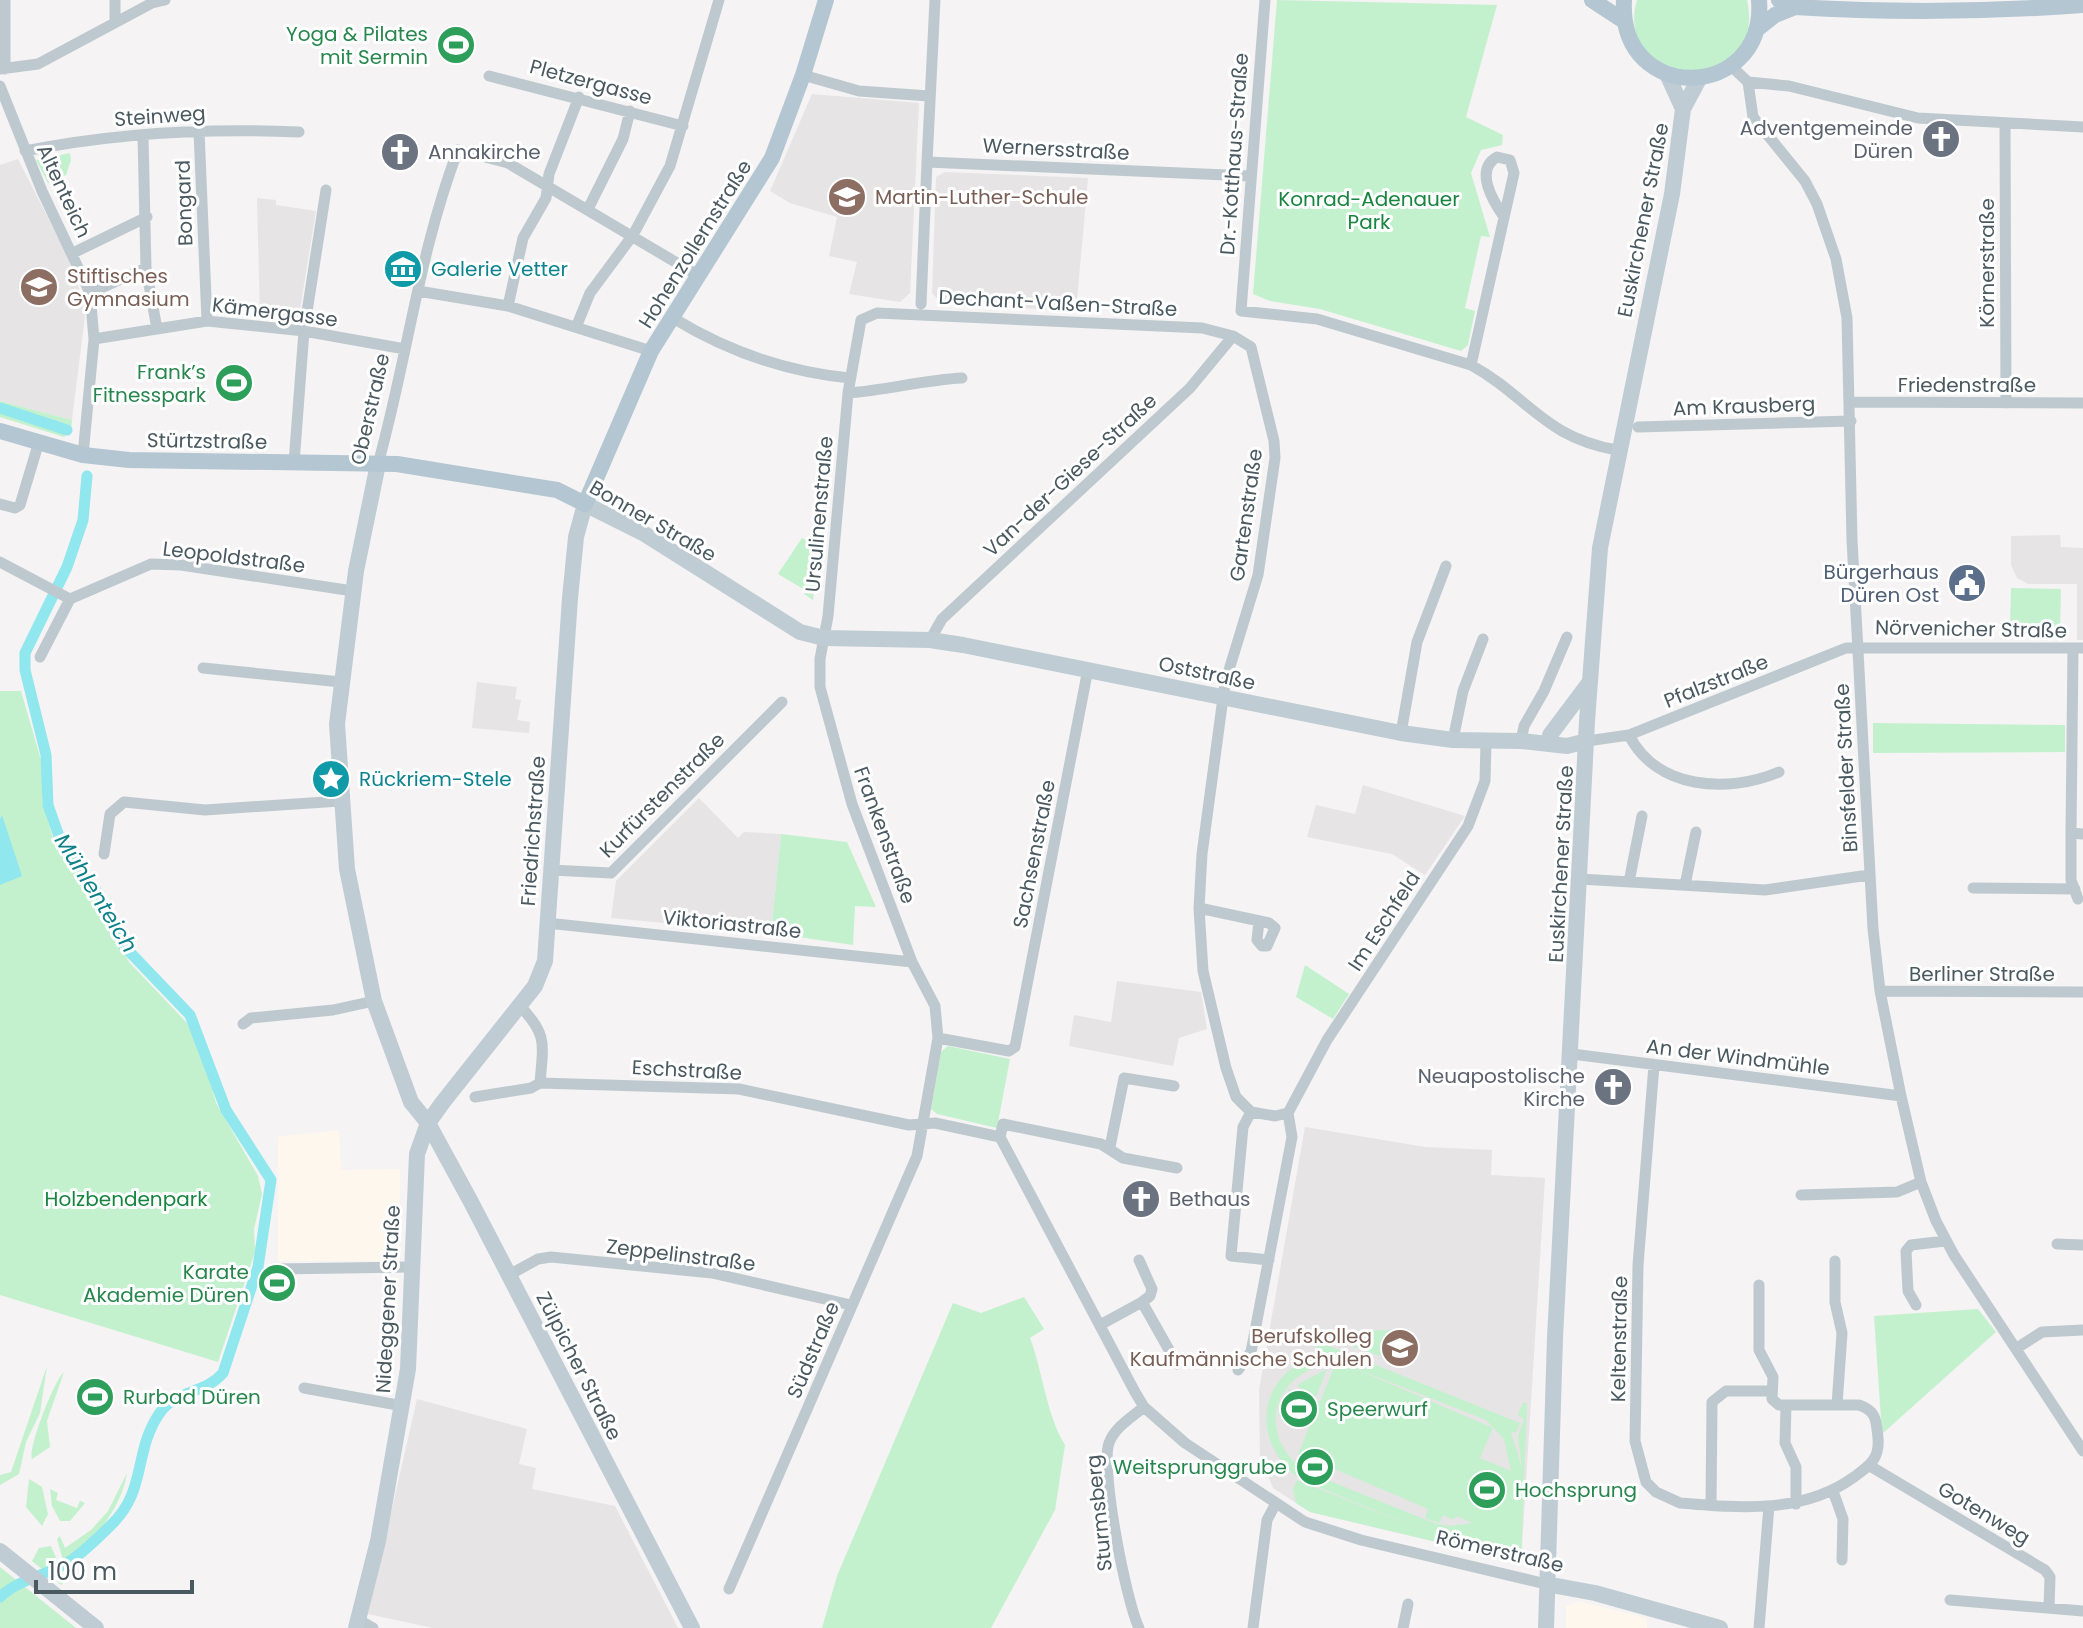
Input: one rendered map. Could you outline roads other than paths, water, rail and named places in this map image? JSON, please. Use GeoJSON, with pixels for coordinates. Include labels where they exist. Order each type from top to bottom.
{"type":"FeatureCollection","features":[{"type":"Feature","properties":{"kind":"main road","name":"Hohenzollernstraße"},"geometry":{"type":"LineString","coordinates":[[585,504],[651,351],[772,158],[803,75],[826,0]]}},
{"type":"Feature","properties":{"kind":"main road"},"geometry":{"type":"LineString","coordinates":[[1592,0],[1624,21]]}},
{"type":"Feature","properties":{"kind":"main road"},"geometry":{"type":"LineString","coordinates":[[1624,0],[1624,21],[1638,54],[1667,74],[1699,79],[1731,66],[1750,44],[1756,30],[1759,0]]}},
{"type":"Feature","properties":{"kind":"main road"},"geometry":{"type":"LineString","coordinates":[[1779,0],[1795,7],[1912,12],[2003,5],[2083,5]]}},
{"type":"Feature","properties":{"kind":"main road"},"geometry":{"type":"LineString","coordinates":[[1756,30],[1775,15],[1795,7]]}},
{"type":"Feature","properties":{"kind":"main road","name":"Stürtzstraße"},"geometry":{"type":"LineString","coordinates":[[0,431],[38,445],[83,455],[129,460],[378,464]]}},
{"type":"Feature","properties":{"kind":"main road","name":"Bonner Straße"},"geometry":{"type":"LineString","coordinates":[[378,464],[544,488],[585,504]]}},
{"type":"Feature","properties":{"kind":"street"},"geometry":{"type":"LineString","coordinates":[[5,0],[2,69],[38,64],[115,22],[165,0]]}},
{"type":"Feature","properties":{"kind":"street"},"geometry":{"type":"LineString","coordinates":[[115,0],[115,22]]}},
{"type":"Feature","properties":{"kind":"street"},"geometry":{"type":"LineString","coordinates":[[577,325],[590,293],[633,235],[670,166],[719,0]]}},
{"type":"Feature","properties":{"kind":"street"},"geometry":{"type":"LineString","coordinates":[[921,304],[935,0]]}},
{"type":"Feature","properties":{"kind":"street","name":"Dr.-Kotthaus-Straße"},"geometry":{"type":"LineString","coordinates":[[1265,0],[1249,176],[1241,311],[1317,319],[1471,365]]}},
{"type":"Feature","properties":{"kind":"street"},"geometry":{"type":"LineString","coordinates":[[1731,66],[1748,82],[1789,86],[1918,118],[2083,127]]}},
{"type":"Feature","properties":{"kind":"street","name":"Euskirchener Straße"},"geometry":{"type":"LineString","coordinates":[[1667,74],[1683,109]]}},
{"type":"Feature","properties":{"kind":"street"},"geometry":{"type":"LineString","coordinates":[[803,75],[859,91],[929,96]]}},
{"type":"Feature","properties":{"kind":"street","name":"Pletzergasse"},"geometry":{"type":"LineString","coordinates":[[489,76],[683,126]]}},
{"type":"Feature","properties":{"kind":"street","name":"Euskirchener Straße"},"geometry":{"type":"LineString","coordinates":[[1546,1628],[1555,1338],[1600,548],[1617,450],[1664,238],[1683,109],[1699,79]]}},
{"type":"Feature","properties":{"kind":"street","name":"Binsfelder Straße"},"geometry":{"type":"LineString","coordinates":[[1748,82],[1753,117],[1805,181],[1817,204],[1831,245],[1847,318],[1869,875],[1880,991],[1921,1182],[1945,1241],[2083,1451]]}},
{"type":"Feature","properties":{"kind":"street","name":"Altenteich"},"geometry":{"type":"LineString","coordinates":[[0,86],[25,151],[90,293],[94,339],[83,455]]}},
{"type":"Feature","properties":{"kind":"street"},"geometry":{"type":"LineString","coordinates":[[508,306],[523,238],[546,198],[547,185],[579,97]]}},
{"type":"Feature","properties":{"kind":"street"},"geometry":{"type":"LineString","coordinates":[[588,209],[623,139],[630,111]]}},
{"type":"Feature","properties":{"kind":"street","name":"Körnerstraße"},"geometry":{"type":"LineString","coordinates":[[2005,124],[2006,403]]}},
{"type":"Feature","properties":{"kind":"street","name":"Steinweg"},"geometry":{"type":"LineString","coordinates":[[25,151],[85,139],[199,131],[299,132]]}},
{"type":"Feature","properties":{"kind":"street","name":"Bongard"},"geometry":{"type":"LineString","coordinates":[[199,131],[207,321]]}},
{"type":"Feature","properties":{"kind":"street"},"geometry":{"type":"LineString","coordinates":[[143,136],[146,268],[157,329]]}},
{"type":"Feature","properties":{"kind":"street","name":"Oberstraße"},"geometry":{"type":"LineString","coordinates":[[428,1123],[411,1102],[398,1072],[374,1001],[352,902],[340,801],[337,724],[341,682],[353,591],[378,464],[397,395],[434,218],[458,150],[508,163],[547,185]]}},
{"type":"Feature","properties":{"kind":"street"},"geometry":{"type":"LineString","coordinates":[[1504,217],[1486,177],[1486,169],[1497,157],[1504,157],[1514,165],[1504,217],[1471,365],[1489,375],[1561,433],[1587,444],[1617,450]]}},
{"type":"Feature","properties":{"kind":"street","name":"Wernersstraße"},"geometry":{"type":"LineString","coordinates":[[927,162],[1249,176]]}},
{"type":"Feature","properties":{"kind":"street"},"geometry":{"type":"LineString","coordinates":[[547,185],[699,276]]}},
{"type":"Feature","properties":{"kind":"street"},"geometry":{"type":"LineString","coordinates":[[294,463],[304,331],[326,190]]}},
{"type":"Feature","properties":{"kind":"street"},"geometry":{"type":"LineString","coordinates":[[73,253],[147,217]]}},
{"type":"Feature","properties":{"kind":"street"},"geometry":{"type":"LineString","coordinates":[[90,293],[146,268]]}},
{"type":"Feature","properties":{"kind":"street"},"geometry":{"type":"LineString","coordinates":[[418,291],[508,306],[577,325],[651,351]]}},
{"type":"Feature","properties":{"kind":"street","name":"Dechant-Vaßen-Straße"},"geometry":{"type":"LineString","coordinates":[[868,315],[1202,328],[1239,339]]}},
{"type":"Feature","properties":{"kind":"street","name":"Ursulinenstraße"},"geometry":{"type":"LineString","coordinates":[[824,638],[850,378],[857,328],[868,315]]}},
{"type":"Feature","properties":{"kind":"street"},"geometry":{"type":"LineString","coordinates":[[673,318],[714,341],[788,368],[850,378]]}},
{"type":"Feature","properties":{"kind":"street","name":"Kämergasse"},"geometry":{"type":"LineString","coordinates":[[94,339],[207,321],[304,331],[405,349]]}},
{"type":"Feature","properties":{"kind":"street","name":"Van-der-Giese-Straße"},"geometry":{"type":"LineString","coordinates":[[930,640],[942,619],[1239,339]]}},
{"type":"Feature","properties":{"kind":"street","name":"Gartenstraße"},"geometry":{"type":"LineString","coordinates":[[1224,696],[1258,575],[1275,458],[1274,441],[1254,355],[1239,339]]}},
{"type":"Feature","properties":{"kind":"street"},"geometry":{"type":"LineString","coordinates":[[848,393],[892,390],[919,380],[962,378]]}},
{"type":"Feature","properties":{"kind":"street","name":"Friedenstraße"},"geometry":{"type":"LineString","coordinates":[[1851,402],[2083,403]]}},
{"type":"Feature","properties":{"kind":"street","name":"Am Krausberg"},"geometry":{"type":"LineString","coordinates":[[1638,427],[1851,421]]}},
{"type":"Feature","properties":{"kind":"street"},"geometry":{"type":"LineString","coordinates":[[0,504],[15,508],[20,505],[38,445]]}},
{"type":"Feature","properties":{"kind":"street","name":"Bonner Straße"},"geometry":{"type":"LineString","coordinates":[[585,504],[643,533],[800,632],[824,638]]}},
{"type":"Feature","properties":{"kind":"street","name":"Friedrichstraße"},"geometry":{"type":"LineString","coordinates":[[428,1123],[541,975],[570,598],[576,537],[585,504]]}},
{"type":"Feature","properties":{"kind":"street"},"geometry":{"type":"LineString","coordinates":[[0,562],[67,597],[40,657]]}},
{"type":"Feature","properties":{"kind":"street","name":"Leopoldstraße"},"geometry":{"type":"LineString","coordinates":[[67,597],[138,568],[164,563],[353,591]]}},
{"type":"Feature","properties":{"kind":"street"},"geometry":{"type":"LineString","coordinates":[[1401,733],[1417,642],[1446,566]]}},
{"type":"Feature","properties":{"kind":"street"},"geometry":{"type":"LineString","coordinates":[[1521,741],[1524,726],[1544,691],[1567,637]]}},
{"type":"Feature","properties":{"kind":"street","name":"Oststraße"},"geometry":{"type":"LineString","coordinates":[[824,638],[930,640],[1401,733],[1453,740],[1521,741],[1567,746],[1587,741]]}},
{"type":"Feature","properties":{"kind":"street","name":"Frankenstraße"},"geometry":{"type":"LineString","coordinates":[[824,638],[819,673],[823,705],[852,804],[912,962],[938,1015],[938,1038]]}},
{"type":"Feature","properties":{"kind":"street"},"geometry":{"type":"LineString","coordinates":[[1453,740],[1463,691],[1483,639]]}},
{"type":"Feature","properties":{"kind":"street","name":"Nörvenicher Straße"},"geometry":{"type":"LineString","coordinates":[[1858,646],[2078,648]]}},
{"type":"Feature","properties":{"kind":"street","name":"Pfalzstraße"},"geometry":{"type":"LineString","coordinates":[[1587,741],[1629,735],[1858,646]]}},
{"type":"Feature","properties":{"kind":"street"},"geometry":{"type":"LineString","coordinates":[[1973,888],[2078,893],[2078,648]]}},
{"type":"Feature","properties":{"kind":"street"},"geometry":{"type":"LineString","coordinates":[[203,668],[341,682]]}},
{"type":"Feature","properties":{"kind":"street","name":"Sachsenstraße"},"geometry":{"type":"LineString","coordinates":[[938,1038],[1009,1051],[1015,1047],[1088,669]]}},
{"type":"Feature","properties":{"kind":"street"},"geometry":{"type":"LineString","coordinates":[[1550,735],[1590,682]]}},
{"type":"Feature","properties":{"kind":"street"},"geometry":{"type":"LineString","coordinates":[[1224,696],[1202,854],[1199,908],[1203,971],[1236,1097],[1251,1112],[1275,1116],[1288,1113]]}},
{"type":"Feature","properties":{"kind":"street","name":"Kurfürstenstraße"},"geometry":{"type":"LineString","coordinates":[[551,870],[611,873],[782,702]]}},
{"type":"Feature","properties":{"kind":"street","name":"Oststraße"},"geometry":{"type":"LineString","coordinates":[[1521,741],[1568,734],[1587,741]]}},
{"type":"Feature","properties":{"kind":"street"},"geometry":{"type":"LineString","coordinates":[[1629,735],[1648,764],[1680,780],[1725,783],[1779,772]]}},
{"type":"Feature","properties":{"kind":"street","name":"Im Eschfeld"},"geometry":{"type":"LineString","coordinates":[[1238,1370],[1251,1352],[1269,1260],[1292,1137],[1288,1113],[1320,1051],[1468,826],[1485,781],[1486,742]]}},
{"type":"Feature","properties":{"kind":"street"},"geometry":{"type":"LineString","coordinates":[[104,854],[110,814],[124,802],[205,810],[340,801]]}},
{"type":"Feature","properties":{"kind":"street"},"geometry":{"type":"LineString","coordinates":[[1629,882],[1642,816]]}},
{"type":"Feature","properties":{"kind":"street"},"geometry":{"type":"LineString","coordinates":[[1685,885],[1696,832]]}},
{"type":"Feature","properties":{"kind":"street"},"geometry":{"type":"LineString","coordinates":[[1580,879],[1765,890],[1869,875]]}},
{"type":"Feature","properties":{"kind":"street"},"geometry":{"type":"LineString","coordinates":[[1199,908],[1259,921]]}},
{"type":"Feature","properties":{"kind":"street","name":"Viktoriastraße"},"geometry":{"type":"LineString","coordinates":[[547,923],[912,962]]}},
{"type":"Feature","properties":{"kind":"street","name":"Berliner Straße"},"geometry":{"type":"LineString","coordinates":[[1880,991],[2083,992]]}},
{"type":"Feature","properties":{"kind":"street"},"geometry":{"type":"LineString","coordinates":[[243,1024],[251,1018],[333,1010],[374,1001]]}},
{"type":"Feature","properties":{"kind":"street"},"geometry":{"type":"LineString","coordinates":[[520,1006],[540,1027],[544,1037],[540,1083]]}},
{"type":"Feature","properties":{"kind":"street","name":"Südstraße"},"geometry":{"type":"LineString","coordinates":[[729,1589],[917,1156],[938,1038]]}},
{"type":"Feature","properties":{"kind":"street","name":"An der Windmühle"},"geometry":{"type":"LineString","coordinates":[[1572,1054],[1901,1096]]}},
{"type":"Feature","properties":{"kind":"street","name":"Keltenstraße"},"geometry":{"type":"LineString","coordinates":[[1654,1065],[1638,1265],[1636,1453],[1646,1482],[1656,1492],[1680,1503],[1769,1506],[1796,1504],[1833,1491],[1870,1466]]}},
{"type":"Feature","properties":{"kind":"street"},"geometry":{"type":"LineString","coordinates":[[1110,1147],[1124,1078],[1174,1086]]}},
{"type":"Feature","properties":{"kind":"street","name":"Eschstraße"},"geometry":{"type":"LineString","coordinates":[[475,1097],[531,1088],[540,1083],[731,1088],[909,1125],[935,1123],[1000,1137]]}},
{"type":"Feature","properties":{"kind":"street"},"geometry":{"type":"LineString","coordinates":[[1251,1112],[1243,1127],[1230,1252],[1233,1258],[1269,1260]]}},
{"type":"Feature","properties":{"kind":"street","name":"Nideggener Straße"},"geometry":{"type":"LineString","coordinates":[[363,1625],[403,1406],[410,1346],[415,1162],[428,1123]]}},
{"type":"Feature","properties":{"kind":"street","name":"Zülpicher Straße"},"geometry":{"type":"LineString","coordinates":[[428,1123],[692,1628]]}},
{"type":"Feature","properties":{"kind":"street"},"geometry":{"type":"LineString","coordinates":[[1177,1168],[1123,1158],[1110,1147],[1003,1124],[1000,1137],[1144,1407],[1185,1443],[1275,1505],[1267,1520],[1253,1628]]}},
{"type":"Feature","properties":{"kind":"street"},"geometry":{"type":"LineString","coordinates":[[1801,1195],[1897,1192],[1921,1182]]}},
{"type":"Feature","properties":{"kind":"street"},"geometry":{"type":"LineString","coordinates":[[1916,1305],[1908,1291],[1906,1251],[1911,1245],[1945,1241]]}},
{"type":"Feature","properties":{"kind":"street"},"geometry":{"type":"LineString","coordinates":[[2057,1244],[2083,1245]]}},
{"type":"Feature","properties":{"kind":"street","name":"Zeppelinstraße"},"geometry":{"type":"LineString","coordinates":[[509,1275],[538,1259],[551,1257],[712,1273],[851,1305]]}},
{"type":"Feature","properties":{"kind":"street"},"geometry":{"type":"LineString","coordinates":[[1100,1325],[1150,1296],[1152,1289],[1139,1260]]}},
{"type":"Feature","properties":{"kind":"street"},"geometry":{"type":"LineString","coordinates":[[1835,1261],[1835,1302],[1842,1333],[1837,1405]]}},
{"type":"Feature","properties":{"kind":"street"},"geometry":{"type":"LineString","coordinates":[[276,1269],[412,1267]]}},
{"type":"Feature","properties":{"kind":"street"},"geometry":{"type":"LineString","coordinates":[[1759,1285],[1759,1350],[1773,1377],[1772,1399],[1786,1405],[1859,1405],[1873,1411],[1879,1445],[1870,1466]]}},
{"type":"Feature","properties":{"kind":"street"},"geometry":{"type":"LineString","coordinates":[[1142,1302],[1177,1364]]}},
{"type":"Feature","properties":{"kind":"street"},"geometry":{"type":"LineString","coordinates":[[2017,1348],[2042,1332],[2083,1330]]}},
{"type":"Feature","properties":{"kind":"street"},"geometry":{"type":"LineString","coordinates":[[304,1388],[403,1406]]}},
{"type":"Feature","properties":{"kind":"street"},"geometry":{"type":"LineString","coordinates":[[1711,1505],[1712,1402],[1726,1391],[1772,1391]]}},
{"type":"Feature","properties":{"kind":"street"},"geometry":{"type":"LineString","coordinates":[[1786,1405],[1785,1443],[1796,1467],[1796,1504]]}},
{"type":"Feature","properties":{"kind":"street","name":"Sturmsberg"},"geometry":{"type":"LineString","coordinates":[[1139,1628],[1118,1551],[1107,1451],[1114,1434],[1144,1407]]}},
{"type":"Feature","properties":{"kind":"street","name":"Gotenweg"},"geometry":{"type":"LineString","coordinates":[[1870,1466],[2045,1570],[2050,1577],[2049,1608]]}},
{"type":"Feature","properties":{"kind":"street"},"geometry":{"type":"LineString","coordinates":[[1833,1491],[1843,1519],[1842,1560]]}},
{"type":"Feature","properties":{"kind":"street","name":"Römerstraße"},"geometry":{"type":"LineString","coordinates":[[1275,1505],[1305,1522],[1361,1540],[1595,1593],[1720,1628]]}},
{"type":"Feature","properties":{"kind":"street"},"geometry":{"type":"LineString","coordinates":[[1759,1628],[1769,1506]]}},
{"type":"Feature","properties":{"kind":"street"},"geometry":{"type":"LineString","coordinates":[[0,1551],[96,1628]]}},
{"type":"Feature","properties":{"kind":"street"},"geometry":{"type":"LineString","coordinates":[[1950,1600],[2083,1611]]}},
{"type":"Feature","properties":{"kind":"street"},"geometry":{"type":"LineString","coordinates":[[1403,1628],[1408,1604]]}},
{"type":"Feature","properties":{"kind":"water"},"geometry":{"type":"Polygon","coordinates":[[[2,815],[22,876],[0,885],[0,819],[2,815]]]}},
{"type":"Feature","properties":{"kind":"waterway","name":"Mühlenteich"},"geometry":{"type":"LineString","coordinates":[[0,408],[67,430]]}},
{"type":"Feature","properties":{"kind":"waterway","name":"Mühlenteich"},"geometry":{"type":"LineString","coordinates":[[0,1597],[16,1585],[70,1561],[111,1525],[130,1499],[146,1443],[159,1414],[174,1400],[207,1385],[223,1373],[258,1267],[271,1180],[226,1110],[190,1015],[123,945],[100,896],[60,839],[48,805],[46,755],[25,670],[25,653],[67,567],[83,520],[87,476]]}},
{"type":"Feature","properties":{"kind":"place","name":"Yoga & Pilates mit Sermin"},"geometry":{"type":"Point","coordinates":[456,45]}},
{"type":"Feature","properties":{"kind":"place","name":"Adventgemeinde Düren"},"geometry":{"type":"Point","coordinates":[1941,139]}},
{"type":"Feature","properties":{"kind":"place","name":"Annakirche"},"geometry":{"type":"Point","coordinates":[400,152]}},
{"type":"Feature","properties":{"kind":"place","name":"Martin-Luther-Schule"},"geometry":{"type":"Point","coordinates":[847,197]}},
{"type":"Feature","properties":{"kind":"place","name":"Galerie Vetter"},"geometry":{"type":"Point","coordinates":[403,269]}},
{"type":"Feature","properties":{"kind":"place","name":"Stiftisches Gymnasium"},"geometry":{"type":"Point","coordinates":[39,287]}},
{"type":"Feature","properties":{"kind":"place","name":"Frank’s Fitnesspark"},"geometry":{"type":"Point","coordinates":[234,383]}},
{"type":"Feature","properties":{"kind":"place","name":"Bürgerhaus Düren Ost"},"geometry":{"type":"Point","coordinates":[1967,583]}},
{"type":"Feature","properties":{"kind":"place","name":"Rückriem-Stele"},"geometry":{"type":"Point","coordinates":[331,779]}},
{"type":"Feature","properties":{"kind":"place","name":"Neuapostolische Kirche"},"geometry":{"type":"Point","coordinates":[1613,1087]}},
{"type":"Feature","properties":{"kind":"place","name":"Bethaus"},"geometry":{"type":"Point","coordinates":[1141,1199]}},
{"type":"Feature","properties":{"kind":"place","name":"Karate Akademie Düren"},"geometry":{"type":"Point","coordinates":[277,1283]}},
{"type":"Feature","properties":{"kind":"place","name":"Berufskolleg Kaufmännische Schulen"},"geometry":{"type":"Point","coordinates":[1400,1348]}},
{"type":"Feature","properties":{"kind":"place","name":"Rurbad Düren"},"geometry":{"type":"Point","coordinates":[95,1397]}},
{"type":"Feature","properties":{"kind":"place","name":"Speerwurf"},"geometry":{"type":"Point","coordinates":[1299,1409]}},
{"type":"Feature","properties":{"kind":"place","name":"Weitsprunggrube"},"geometry":{"type":"Point","coordinates":[1315,1467]}},
{"type":"Feature","properties":{"kind":"place","name":"Hochsprung"},"geometry":{"type":"Point","coordinates":[1487,1490]}},
{"type":"Feature","properties":{"kind":"park label","name":"Konrad-Adenauer Park"},"geometry":{"type":"Point","coordinates":[1369,210]}},
{"type":"Feature","properties":{"kind":"park label","name":"Holzbendenpark"},"geometry":{"type":"Point","coordinates":[126,1199]}}]}
